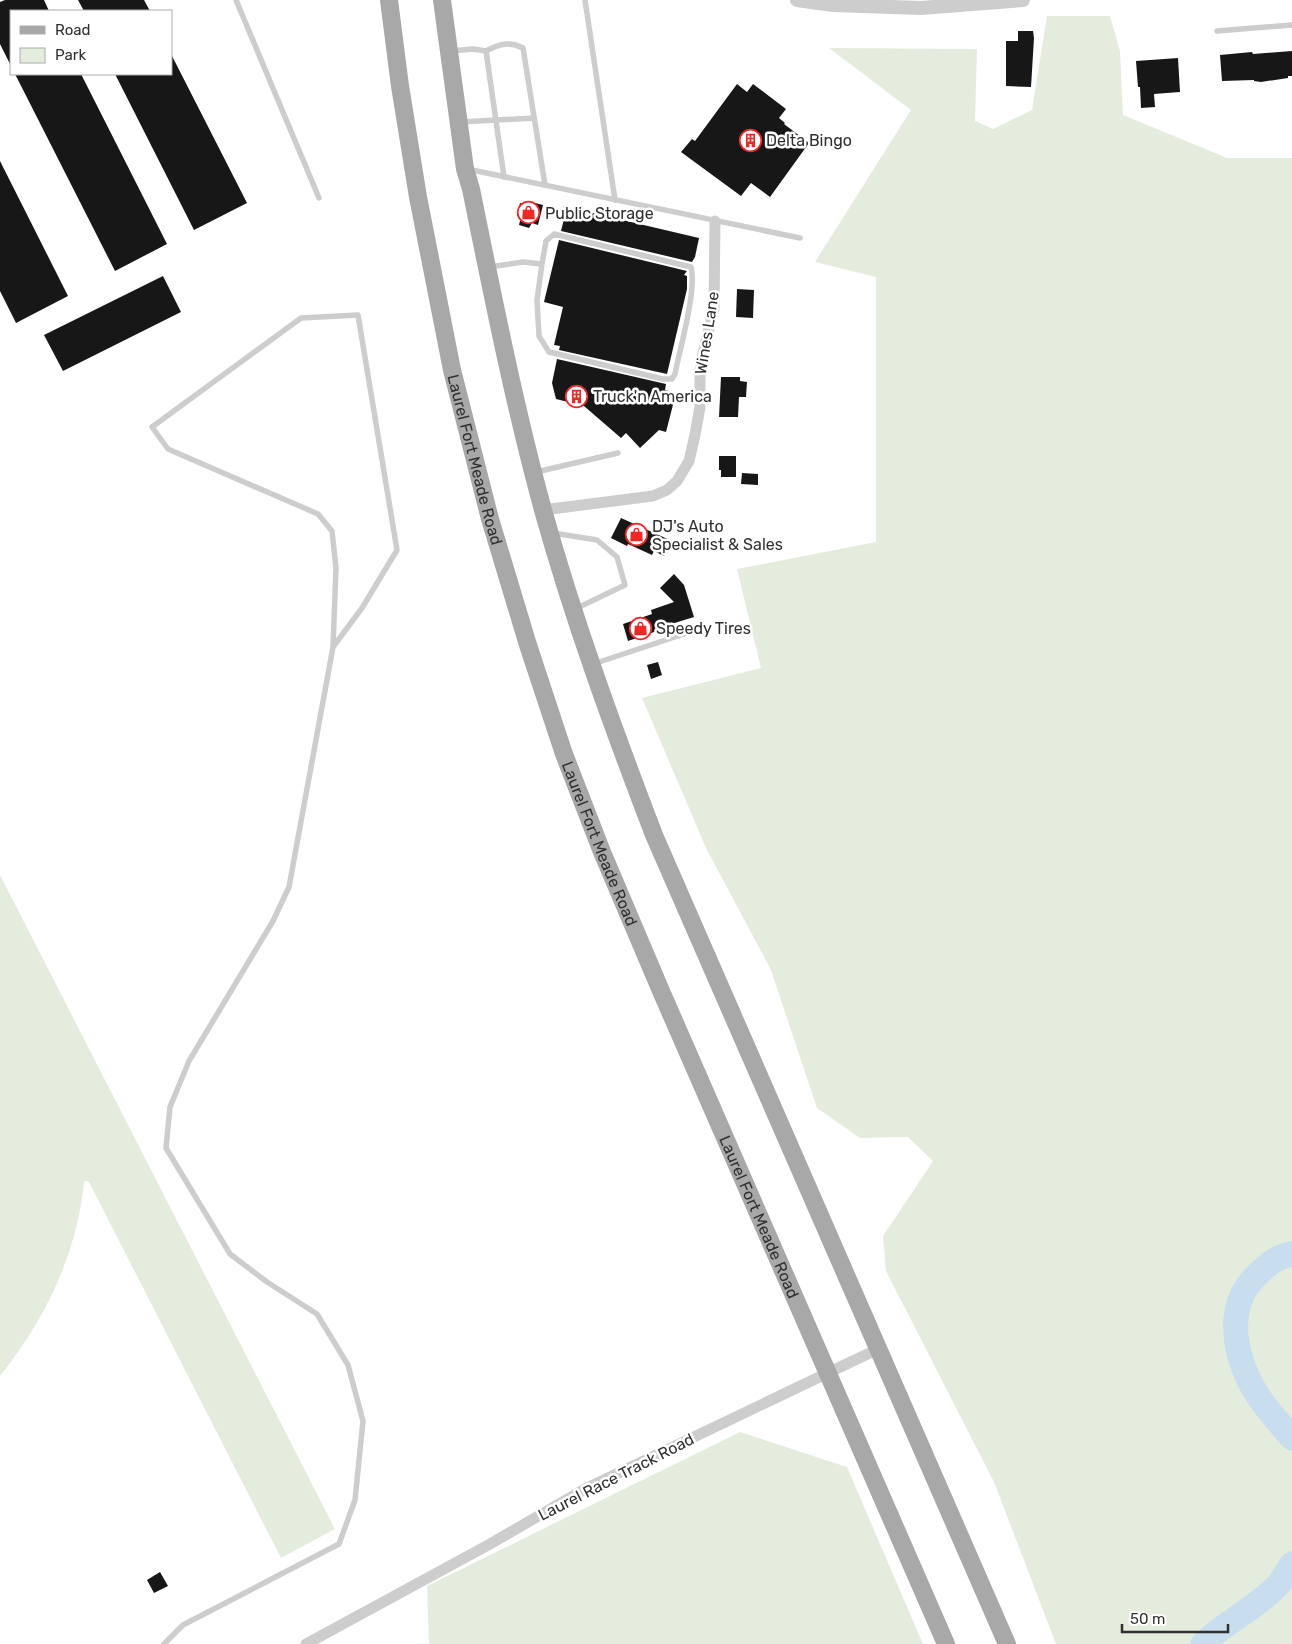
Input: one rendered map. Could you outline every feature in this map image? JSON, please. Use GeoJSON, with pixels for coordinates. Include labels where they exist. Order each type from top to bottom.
{"type":"FeatureCollection","features":[{"type":"Feature","properties":{"kind":"main road","name":"Laurel Fort Meade Road"},"geometry":{"type":"LineString","coordinates":[[390,0],[400,86],[418,197],[452,370],[490,519],[528,645],[564,754],[602,852],[661,991],[829,1372],[946,1644]]}},
{"type":"Feature","properties":{"kind":"main road"},"geometry":{"type":"LineString","coordinates":[[442,0],[465,169],[471,189],[506,361],[543,510],[591,665],[617,740],[654,835],[1007,1644]]}},
{"type":"Feature","properties":{"kind":"main road"},"geometry":{"type":"LineString","coordinates":[[447,44],[453,0]]}},
{"type":"Feature","properties":{"kind":"street"},"geometry":{"type":"LineString","coordinates":[[797,0],[834,5],[911,8],[1023,0]]}},
{"type":"Feature","properties":{"kind":"street","name":"Wines Lane"},"geometry":{"type":"LineString","coordinates":[[543,510],[653,496],[667,490],[677,481],[685,468],[689,461],[695,435],[700,407],[700,373],[714,309],[715,220]]}},
{"type":"Feature","properties":{"kind":"street","name":"Laurel Race Track Road"},"geometry":{"type":"LineString","coordinates":[[306,1644],[490,1544],[585,1489],[878,1349]]}},
{"type":"Feature","properties":{"kind":"lane"},"geometry":{"type":"LineString","coordinates":[[236,0],[319,198]]}},
{"type":"Feature","properties":{"kind":"lane"},"geometry":{"type":"LineString","coordinates":[[585,0],[614,200]]}},
{"type":"Feature","properties":{"kind":"lane"},"geometry":{"type":"LineString","coordinates":[[1217,31],[1292,25]]}},
{"type":"Feature","properties":{"kind":"lane"},"geometry":{"type":"LineString","coordinates":[[447,44],[486,51],[497,45],[514,43],[524,48],[545,185]]}},
{"type":"Feature","properties":{"kind":"lane"},"geometry":{"type":"LineString","coordinates":[[486,51],[504,177]]}},
{"type":"Feature","properties":{"kind":"lane"},"geometry":{"type":"LineString","coordinates":[[458,122],[534,118]]}},
{"type":"Feature","properties":{"kind":"lane"},"geometry":{"type":"LineString","coordinates":[[465,169],[800,238]]}},
{"type":"Feature","properties":{"kind":"lane"},"geometry":{"type":"LineString","coordinates":[[554,234],[691,267],[693,277],[686,323],[675,374],[672,379],[663,379],[549,352],[539,336],[537,300],[542,264],[546,241],[554,234]]}},
{"type":"Feature","properties":{"kind":"lane"},"geometry":{"type":"LineString","coordinates":[[487,267],[523,262],[542,264]]}},
{"type":"Feature","properties":{"kind":"lane"},"geometry":{"type":"LineString","coordinates":[[164,1644],[184,1624],[339,1544],[355,1500],[362,1421],[348,1365],[317,1314],[267,1282],[230,1254],[166,1148],[170,1106],[189,1061],[273,921],[289,887],[333,647],[336,568],[332,531],[318,514],[168,449],[152,427],[301,318],[358,315],[398,550],[362,608],[333,647]]}},
{"type":"Feature","properties":{"kind":"lane"},"geometry":{"type":"LineString","coordinates":[[534,472],[618,453]]}},
{"type":"Feature","properties":{"kind":"lane"},"geometry":{"type":"LineString","coordinates":[[550,532],[597,540],[617,557],[626,585],[573,610]]}},
{"type":"Feature","properties":{"kind":"lane"},"geometry":{"type":"LineString","coordinates":[[591,665],[696,630]]}},
{"type":"Feature","properties":{"kind":"green space"},"geometry":{"type":"Polygon","coordinates":[[[1047,16],[1110,16],[1120,51],[1123,115],[1227,158],[1292,158],[1292,1644],[1056,1644],[994,1482],[886,1271],[883,1236],[933,1161],[908,1137],[860,1138],[817,1108],[771,970],[706,848],[642,698],[761,668],[737,569],[876,542],[876,277],[815,262],[911,110],[829,48],[977,49],[975,121],[993,129],[1032,110],[1047,16]]]}},
{"type":"Feature","properties":{"kind":"green space"},"geometry":{"type":"Polygon","coordinates":[[[0,875],[335,1529],[281,1558],[87,1181],[84,1182],[74,1235],[56,1285],[45,1309],[31,1332],[0,1376],[0,875]]]}},
{"type":"Feature","properties":{"kind":"green space"},"geometry":{"type":"Polygon","coordinates":[[[740,1432],[847,1467],[923,1644],[429,1644],[427,1586],[740,1432]]]}},
{"type":"Feature","properties":{"kind":"building"},"geometry":{"type":"Polygon","coordinates":[[[5,0],[44,0],[49,10],[10,10],[10,64],[0,44],[0,2],[5,0]]]}},
{"type":"Feature","properties":{"kind":"building"},"geometry":{"type":"Polygon","coordinates":[[[78,0],[144,0],[149,10],[83,10],[78,0]]]}},
{"type":"Feature","properties":{"kind":"building"},"geometry":{"type":"Polygon","coordinates":[[[1018,31],[1033,31],[1031,87],[1006,86],[1006,41],[1018,41],[1018,31]]]}},
{"type":"Feature","properties":{"kind":"building"},"geometry":{"type":"Polygon","coordinates":[[[1292,51],[1292,76],[1288,76],[1288,78],[1261,82],[1254,80],[1222,81],[1220,55],[1292,51]]]}},
{"type":"Feature","properties":{"kind":"building"},"geometry":{"type":"Polygon","coordinates":[[[172,56],[247,203],[194,230],[116,75],[172,75],[172,56]]]}},
{"type":"Feature","properties":{"kind":"building"},"geometry":{"type":"Polygon","coordinates":[[[1178,58],[1180,92],[1154,94],[1155,107],[1141,108],[1136,61],[1178,58]]]}},
{"type":"Feature","properties":{"kind":"building"},"geometry":{"type":"Polygon","coordinates":[[[16,75],[82,75],[167,244],[115,271],[16,75]]]}},
{"type":"Feature","properties":{"kind":"building","name":"Delta Bingo"},"geometry":{"type":"Polygon","coordinates":[[[737,84],[747,92],[753,84],[786,109],[779,118],[809,143],[770,197],[751,183],[741,196],[681,152],[692,139],[695,141],[737,84]]]}},
{"type":"Feature","properties":{"kind":"building"},"geometry":{"type":"Polygon","coordinates":[[[0,161],[68,296],[16,323],[0,291],[0,161]]]}},
{"type":"Feature","properties":{"kind":"building","name":"Public Storage"},"geometry":{"type":"Polygon","coordinates":[[[527,201],[543,205],[538,225],[532,223],[529,228],[519,225],[521,217],[517,216],[520,203],[526,205],[527,201]]]}},
{"type":"Feature","properties":{"kind":"building"},"geometry":{"type":"Polygon","coordinates":[[[567,207],[699,238],[695,257],[692,262],[561,231],[567,207]]]}},
{"type":"Feature","properties":{"kind":"building"},"geometry":{"type":"Polygon","coordinates":[[[559,240],[687,271],[684,275],[687,276],[687,289],[667,374],[559,350],[560,346],[554,345],[563,307],[544,302],[559,240]]]}},
{"type":"Feature","properties":{"kind":"building"},"geometry":{"type":"Polygon","coordinates":[[[163,276],[181,312],[63,371],[44,335],[163,276]]]}},
{"type":"Feature","properties":{"kind":"building"},"geometry":{"type":"Polygon","coordinates":[[[737,289],[754,290],[753,318],[736,317],[737,289]]]}},
{"type":"Feature","properties":{"kind":"building"},"geometry":{"type":"Polygon","coordinates":[[[557,359],[666,384],[665,390],[676,393],[666,432],[659,430],[640,448],[626,433],[621,438],[584,406],[556,399],[552,383],[557,359]]]}},
{"type":"Feature","properties":{"kind":"building"},"geometry":{"type":"Polygon","coordinates":[[[721,377],[740,377],[740,381],[747,382],[746,397],[739,397],[738,417],[719,417],[721,377]]]}},
{"type":"Feature","properties":{"kind":"building"},"geometry":{"type":"Polygon","coordinates":[[[719,456],[736,456],[736,477],[721,477],[719,456]]]}},
{"type":"Feature","properties":{"kind":"building"},"geometry":{"type":"Polygon","coordinates":[[[742,473],[758,474],[758,485],[741,484],[742,473]]]}},
{"type":"Feature","properties":{"kind":"building","name":"DJ's Auto Specialist & Sales"},"geometry":{"type":"Polygon","coordinates":[[[621,518],[672,541],[664,556],[654,551],[652,555],[611,538],[621,518]]]}},
{"type":"Feature","properties":{"kind":"building"},"geometry":{"type":"Polygon","coordinates":[[[674,574],[684,585],[694,617],[656,629],[657,631],[628,641],[623,624],[652,614],[651,610],[674,602],[660,588],[674,574]]]}},
{"type":"Feature","properties":{"kind":"building"},"geometry":{"type":"Polygon","coordinates":[[[658,662],[662,675],[651,679],[647,665],[658,662]]]}},
{"type":"Feature","properties":{"kind":"building"},"geometry":{"type":"Polygon","coordinates":[[[160,1572],[168,1586],[154,1593],[147,1580],[160,1572]]]}},
{"type":"Feature","properties":{"kind":"waterway"},"geometry":{"type":"LineString","coordinates":[[1292,1254],[1276,1260],[1254,1278],[1244,1291],[1238,1306],[1236,1321],[1236,1337],[1239,1352],[1250,1383],[1266,1407],[1292,1438]]}},
{"type":"Feature","properties":{"kind":"waterway"},"geometry":{"type":"LineString","coordinates":[[1203,1644],[1268,1594],[1279,1584],[1292,1564]]}},
{"type":"Feature","properties":{"kind":"place","name":"Delta Bingo"},"geometry":{"type":"Point","coordinates":[750,140]}},
{"type":"Feature","properties":{"kind":"place","name":"Public Storage"},"geometry":{"type":"Point","coordinates":[529,213]}},
{"type":"Feature","properties":{"kind":"place","name":"Truck'n America"},"geometry":{"type":"Point","coordinates":[577,396]}},
{"type":"Feature","properties":{"kind":"place","name":"DJ's Auto Specialist & Sales"},"geometry":{"type":"Point","coordinates":[636,535]}},
{"type":"Feature","properties":{"kind":"place","name":"Speedy Tires"},"geometry":{"type":"Point","coordinates":[640,628]}}]}
